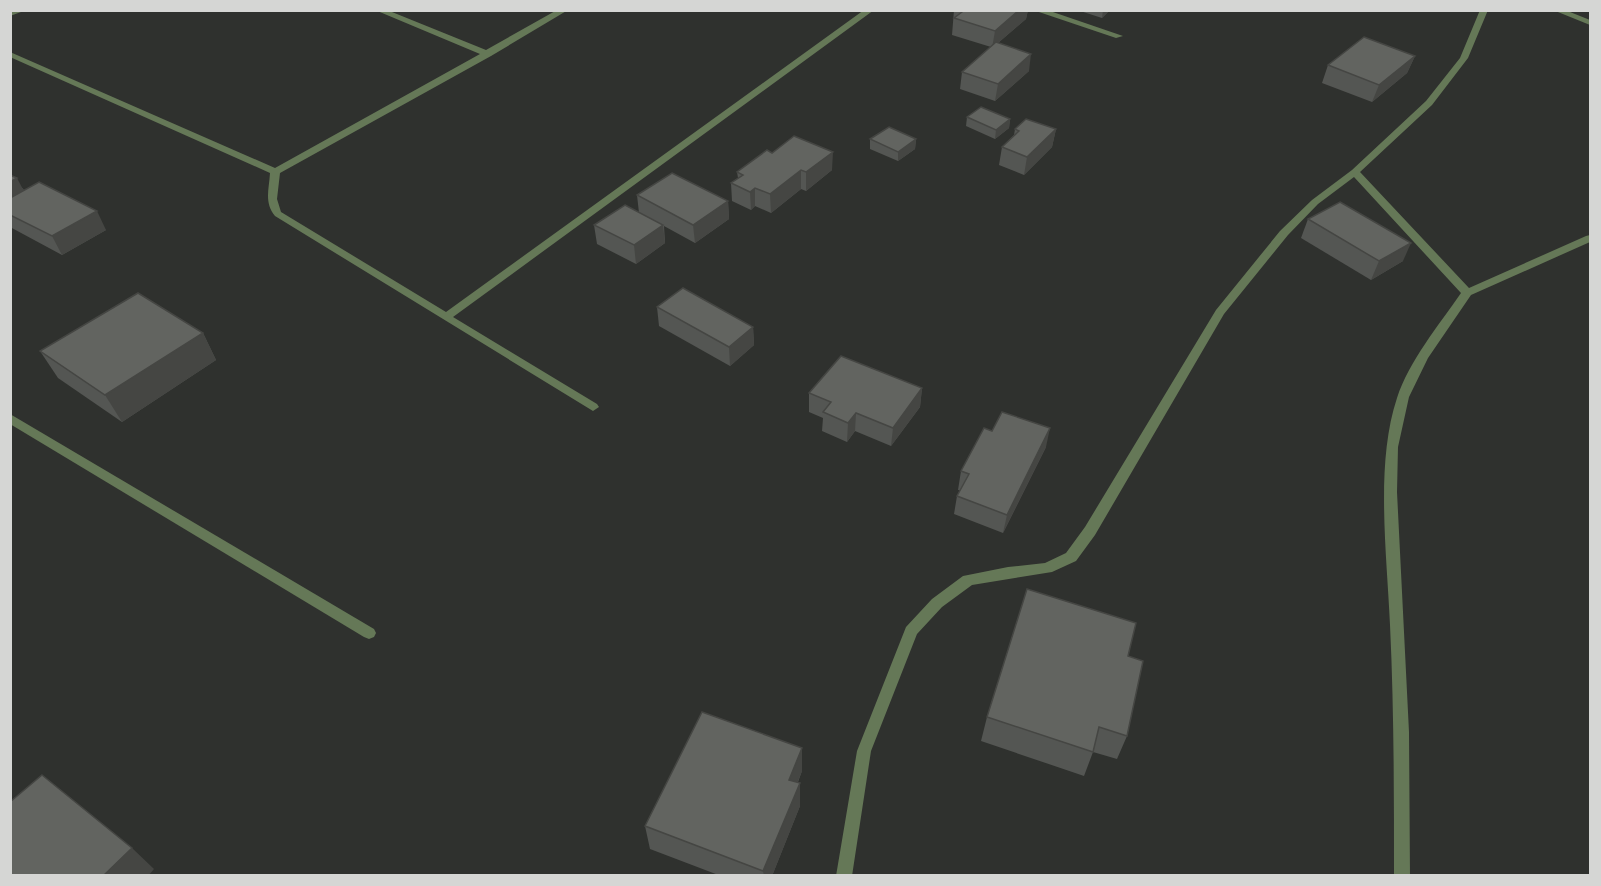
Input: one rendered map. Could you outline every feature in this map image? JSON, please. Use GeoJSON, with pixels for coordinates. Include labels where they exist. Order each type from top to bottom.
{"type":"FeatureCollection","features":[{"type":"Feature","properties":{"kind":"street"},"geometry":{"type":"LineString","coordinates":[[10,14],[18,10]]}},
{"type":"Feature","properties":{"kind":"street"},"geometry":{"type":"LineString","coordinates":[[379,10],[488,54]]}},
{"type":"Feature","properties":{"kind":"street"},"geometry":{"type":"LineString","coordinates":[[275,172],[564,10]]}},
{"type":"Feature","properties":{"kind":"street"},"geometry":{"type":"LineString","coordinates":[[447,316],[870,10]]}},
{"type":"Feature","properties":{"kind":"street"},"geometry":{"type":"LineString","coordinates":[[1037,10],[1119,36]]}},
{"type":"Feature","properties":{"kind":"street"},"geometry":{"type":"LineString","coordinates":[[844,876],[864,751],[911,631],[937,603],[968,580],[1008,572],[1047,568],[1071,557],[1090,531],[1220,312],[1284,234],[1315,202],[1355,172],[1429,103],[1464,58],[1484,10]]}},
{"type":"Feature","properties":{"kind":"street"},"geometry":{"type":"LineString","coordinates":[[1557,10],[1590,23]]}},
{"type":"Feature","properties":{"kind":"street"},"geometry":{"type":"LineString","coordinates":[[10,54],[275,172]]}},
{"type":"Feature","properties":{"kind":"street"},"geometry":{"type":"LineString","coordinates":[[275,172],[275,187],[270,201],[278,214],[593,406]]}},
{"type":"Feature","properties":{"kind":"street"},"geometry":{"type":"LineString","coordinates":[[1355,172],[1467,293]]}},
{"type":"Feature","properties":{"kind":"street"},"geometry":{"type":"LineString","coordinates":[[1402,876],[1402,732],[1391,492],[1392,447],[1403,397],[1423,357],[1467,293],[1590,238]]}},
{"type":"Feature","properties":{"kind":"street"},"geometry":{"type":"LineString","coordinates":[[10,418],[369,633]]}},
{"type":"Feature","properties":{"kind":"building"},"geometry":{"type":"Polygon","coordinates":[[[958,10],[1019,10],[995,31],[954,18],[962,12],[958,10]]]}},
{"type":"Feature","properties":{"kind":"building"},"geometry":{"type":"Polygon","coordinates":[[[1364,37],[1415,56],[1379,85],[1328,65],[1364,37]]]}},
{"type":"Feature","properties":{"kind":"building"},"geometry":{"type":"Polygon","coordinates":[[[996,42],[1031,54],[998,84],[962,72],[996,42]]]}},
{"type":"Feature","properties":{"kind":"building"},"geometry":{"type":"Polygon","coordinates":[[[981,107],[1010,119],[996,130],[967,117],[981,107]]]}},
{"type":"Feature","properties":{"kind":"building"},"geometry":{"type":"Polygon","coordinates":[[[1026,119],[1056,129],[1027,157],[1002,147],[1019,131],[1015,129],[1026,119]]]}},
{"type":"Feature","properties":{"kind":"building"},"geometry":{"type":"Polygon","coordinates":[[[889,127],[916,139],[898,152],[870,139],[889,127]]]}},
{"type":"Feature","properties":{"kind":"building"},"geometry":{"type":"Polygon","coordinates":[[[794,136],[833,152],[806,172],[801,170],[770,194],[755,188],[750,192],[731,183],[743,175],[737,172],[767,150],[772,153],[794,136]]]}},
{"type":"Feature","properties":{"kind":"building"},"geometry":{"type":"Polygon","coordinates":[[[672,173],[728,201],[693,225],[637,195],[672,173]]]}},
{"type":"Feature","properties":{"kind":"building"},"geometry":{"type":"Polygon","coordinates":[[[10,175],[17,178],[10,182],[10,175]]]}},
{"type":"Feature","properties":{"kind":"building"},"geometry":{"type":"Polygon","coordinates":[[[39,182],[97,211],[52,236],[10,215],[10,198],[39,182]]]}},
{"type":"Feature","properties":{"kind":"building"},"geometry":{"type":"Polygon","coordinates":[[[1340,202],[1411,243],[1379,261],[1308,219],[1340,202]]]}},
{"type":"Feature","properties":{"kind":"building"},"geometry":{"type":"Polygon","coordinates":[[[625,205],[663,225],[634,245],[594,225],[625,205]]]}},
{"type":"Feature","properties":{"kind":"building"},"geometry":{"type":"Polygon","coordinates":[[[683,288],[753,327],[729,347],[657,307],[683,288]]]}},
{"type":"Feature","properties":{"kind":"building"},"geometry":{"type":"Polygon","coordinates":[[[138,293],[203,333],[105,395],[40,351],[138,293]]]}},
{"type":"Feature","properties":{"kind":"building"},"geometry":{"type":"Polygon","coordinates":[[[841,356],[922,388],[893,428],[856,413],[848,423],[823,412],[831,402],[809,393],[841,356]]]}},
{"type":"Feature","properties":{"kind":"building"},"geometry":{"type":"Polygon","coordinates":[[[1002,412],[1050,428],[1007,515],[957,496],[969,474],[961,471],[984,428],[992,431],[1002,412]]]}},
{"type":"Feature","properties":{"kind":"building"},"geometry":{"type":"Polygon","coordinates":[[[1027,589],[1136,623],[1128,656],[1143,661],[1127,736],[1099,727],[1093,752],[987,717],[1027,589]]]}},
{"type":"Feature","properties":{"kind":"building"},"geometry":{"type":"Polygon","coordinates":[[[702,712],[802,748],[789,780],[800,783],[763,871],[645,826],[702,712]]]}},
{"type":"Feature","properties":{"kind":"building"},"geometry":{"type":"Polygon","coordinates":[[[42,775],[132,848],[103,876],[10,876],[10,802],[42,775]]]}}]}
